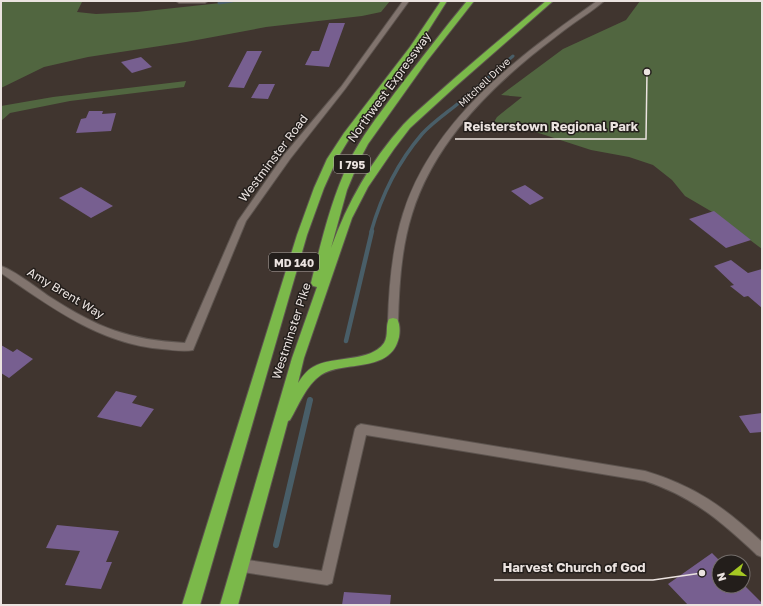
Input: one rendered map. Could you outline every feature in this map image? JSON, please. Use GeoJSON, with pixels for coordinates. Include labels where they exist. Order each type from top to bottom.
{"type":"FeatureCollection","features":[{"type":"Feature","properties":{"kind":"highway","name":"Westminster Pike"},"geometry":{"type":"LineString","coordinates":[[191,605],[302,235],[319,188],[332,159],[347,135],[413,48],[444,1]]}},
{"type":"Feature","properties":{"kind":"highway","name":"Northwest Expressway"},"geometry":{"type":"LineString","coordinates":[[413,48],[450,1]]}},
{"type":"Feature","properties":{"kind":"highway","name":"Northwest Expressway"},"geometry":{"type":"LineString","coordinates":[[298,358],[342,189],[354,160],[367,137],[393,101],[431,50],[471,1]]}},
{"type":"Feature","properties":{"kind":"highway","name":"Westminster Pike"},"geometry":{"type":"LineString","coordinates":[[229,605],[298,358],[347,218],[363,187],[390,147],[407,126],[550,1]]}},
{"type":"Feature","properties":{"kind":"highway"},"geometry":{"type":"LineString","coordinates":[[278,429],[307,380],[316,371],[326,367],[369,360],[377,356],[391,344],[394,336],[393,322]]}},
{"type":"Feature","properties":{"kind":"street"},"geometry":{"type":"LineString","coordinates":[[179,1],[204,1]]}},
{"type":"Feature","properties":{"kind":"street","name":"Westminster Road"},"geometry":{"type":"LineString","coordinates":[[189,347],[242,221],[287,157],[343,88],[406,1]]}},
{"type":"Feature","properties":{"kind":"street","name":"Mitchell Drive"},"geometry":{"type":"LineString","coordinates":[[393,322],[395,272],[400,245],[408,213],[430,163],[469,110],[521,63],[601,1]]}},
{"type":"Feature","properties":{"kind":"street","name":"Amy Brent Way"},"geometry":{"type":"LineString","coordinates":[[1,268],[73,316],[105,332],[128,340],[149,344],[189,347]]}},
{"type":"Feature","properties":{"kind":"street"},"geometry":{"type":"LineString","coordinates":[[241,566],[327,578],[361,429],[645,476],[667,482],[697,497],[728,519],[762,551]]}},
{"type":"Feature","properties":{"kind":"green space"},"geometry":{"type":"Polygon","coordinates":[[[1,1],[85,1],[82,2],[77,12],[96,14],[137,12],[239,1],[390,1],[381,12],[362,16],[266,27],[186,42],[88,57],[44,67],[1,88],[1,1]]]}},
{"type":"Feature","properties":{"kind":"green space"},"geometry":{"type":"Polygon","coordinates":[[[640,1],[762,1],[762,249],[714,213],[685,196],[672,180],[653,165],[629,157],[591,150],[511,124],[494,122],[497,117],[522,97],[501,95],[563,49],[626,20],[640,1]]]}},
{"type":"Feature","properties":{"kind":"green space"},"geometry":{"type":"Polygon","coordinates":[[[186,81],[184,87],[70,101],[10,113],[1,121],[1,106],[53,97],[186,81]]]}},
{"type":"Feature","properties":{"kind":"building"},"geometry":{"type":"Polygon","coordinates":[[[329,23],[345,23],[329,67],[305,65],[312,51],[319,51],[329,23]]]}},
{"type":"Feature","properties":{"kind":"building"},"geometry":{"type":"Polygon","coordinates":[[[247,51],[262,51],[244,88],[228,87],[247,51]]]}},
{"type":"Feature","properties":{"kind":"building"},"geometry":{"type":"Polygon","coordinates":[[[141,57],[152,67],[132,73],[121,62],[141,57]]]}},
{"type":"Feature","properties":{"kind":"building"},"geometry":{"type":"Polygon","coordinates":[[[259,84],[275,84],[268,99],[251,98],[259,84]]]}},
{"type":"Feature","properties":{"kind":"building"},"geometry":{"type":"Polygon","coordinates":[[[89,111],[103,111],[102,114],[116,113],[111,131],[76,133],[81,119],[86,118],[89,111]]]}},
{"type":"Feature","properties":{"kind":"building"},"geometry":{"type":"Polygon","coordinates":[[[525,185],[544,198],[530,205],[511,191],[525,185]]]}},
{"type":"Feature","properties":{"kind":"building"},"geometry":{"type":"Polygon","coordinates":[[[81,187],[113,206],[91,218],[59,198],[81,187]]]}},
{"type":"Feature","properties":{"kind":"building"},"geometry":{"type":"Polygon","coordinates":[[[714,211],[751,240],[726,248],[689,219],[714,211]]]}},
{"type":"Feature","properties":{"kind":"building"},"geometry":{"type":"Polygon","coordinates":[[[731,260],[748,273],[762,269],[762,308],[748,296],[744,297],[730,286],[734,285],[714,266],[731,260]]]}},
{"type":"Feature","properties":{"kind":"building"},"geometry":{"type":"Polygon","coordinates":[[[1,345],[13,352],[17,349],[33,359],[9,378],[1,373],[1,345]]]}},
{"type":"Feature","properties":{"kind":"building"},"geometry":{"type":"Polygon","coordinates":[[[116,391],[137,396],[132,403],[154,409],[141,427],[97,417],[116,391]]]}},
{"type":"Feature","properties":{"kind":"building"},"geometry":{"type":"Polygon","coordinates":[[[762,413],[762,432],[750,433],[739,416],[762,413]]]}},
{"type":"Feature","properties":{"kind":"building"},"geometry":{"type":"Polygon","coordinates":[[[57,525],[119,531],[106,562],[112,562],[101,589],[65,585],[80,551],[46,548],[57,525]]]}},
{"type":"Feature","properties":{"kind":"building"},"geometry":{"type":"Polygon","coordinates":[[[712,553],[711,594],[751,594],[751,592],[762,603],[762,605],[688,605],[668,584],[712,553]]]}},
{"type":"Feature","properties":{"kind":"building"},"geometry":{"type":"Polygon","coordinates":[[[344,592],[391,595],[390,605],[342,605],[344,592]]]}},
{"type":"Feature","properties":{"kind":"waterway"},"geometry":{"type":"LineString","coordinates":[[219,3],[232,1]]}},
{"type":"Feature","properties":{"kind":"waterway"},"geometry":{"type":"LineString","coordinates":[[459,103],[513,56]]}},
{"type":"Feature","properties":{"kind":"waterway"},"geometry":{"type":"LineString","coordinates":[[371,232],[385,193],[405,156],[426,130],[460,102]]}},
{"type":"Feature","properties":{"kind":"waterway"},"geometry":{"type":"LineString","coordinates":[[346,341],[372,231]]}},
{"type":"Feature","properties":{"kind":"waterway"},"geometry":{"type":"LineString","coordinates":[[276,545],[310,400]]}},
{"type":"Feature","properties":{"kind":"place","name":"Reisterstown Regional Park"},"geometry":{"type":"Point","coordinates":[647,72]}},
{"type":"Feature","properties":{"kind":"place","name":"Harvest Church of God"},"geometry":{"type":"Point","coordinates":[702,573]}}]}
